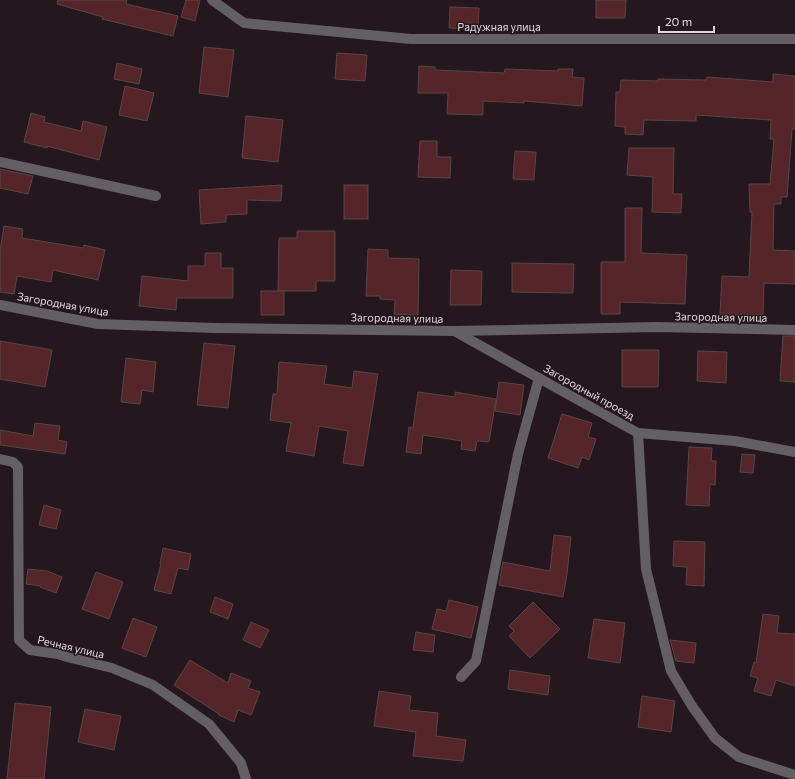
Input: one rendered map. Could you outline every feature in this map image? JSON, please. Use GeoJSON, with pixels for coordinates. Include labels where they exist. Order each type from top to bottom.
{"type":"FeatureCollection","features":[{"type":"Feature","properties":{"kind":"street","name":"Радужная улица"},"geometry":{"type":"LineString","coordinates":[[212,0],[244,24],[411,39],[795,39]]}},
{"type":"Feature","properties":{"kind":"street"},"geometry":{"type":"LineString","coordinates":[[0,162],[156,196]]}},
{"type":"Feature","properties":{"kind":"street","name":"Загородная улица"},"geometry":{"type":"LineString","coordinates":[[0,305],[98,324],[215,328],[454,331],[657,327],[795,330]]}},
{"type":"Feature","properties":{"kind":"street","name":"Загородный проезд"},"geometry":{"type":"LineString","coordinates":[[454,331],[638,433],[735,441],[795,452]]}},
{"type":"Feature","properties":{"kind":"street"},"geometry":{"type":"LineString","coordinates":[[461,677],[476,661],[518,454],[539,378]]}},
{"type":"Feature","properties":{"kind":"street"},"geometry":{"type":"LineString","coordinates":[[638,433],[646,569],[671,671],[692,706],[715,738],[739,757],[795,775]]}},
{"type":"Feature","properties":{"kind":"street","name":"Речная улица"},"geometry":{"type":"LineString","coordinates":[[0,459],[13,462],[18,467],[19,640],[30,650],[58,654],[112,668],[153,685],[209,724],[241,763],[246,779]]}},
{"type":"Feature","properties":{"kind":"building"},"geometry":{"type":"Polygon","coordinates":[[[58,0],[127,0],[126,4],[178,16],[173,36],[102,19],[103,17],[57,4],[58,0]]]}},
{"type":"Feature","properties":{"kind":"building"},"geometry":{"type":"Polygon","coordinates":[[[186,0],[200,0],[195,21],[181,17],[186,0]]]}},
{"type":"Feature","properties":{"kind":"building"},"geometry":{"type":"Polygon","coordinates":[[[596,0],[626,0],[625,18],[596,18],[596,0]]]}},
{"type":"Feature","properties":{"kind":"building"},"geometry":{"type":"Polygon","coordinates":[[[450,7],[479,8],[478,29],[449,28],[450,7]]]}},
{"type":"Feature","properties":{"kind":"building"},"geometry":{"type":"Polygon","coordinates":[[[204,47],[234,50],[228,97],[199,93],[204,47]]]}},
{"type":"Feature","properties":{"kind":"building"},"geometry":{"type":"Polygon","coordinates":[[[337,53],[367,55],[365,81],[335,79],[337,53]]]}},
{"type":"Feature","properties":{"kind":"building"},"geometry":{"type":"Polygon","coordinates":[[[117,63],[142,69],[139,84],[114,79],[117,63]]]}},
{"type":"Feature","properties":{"kind":"building"},"geometry":{"type":"Polygon","coordinates":[[[419,66],[435,67],[435,70],[504,73],[505,69],[558,71],[558,69],[573,69],[572,77],[584,78],[582,106],[524,101],[524,103],[483,101],[483,115],[447,114],[448,93],[418,93],[419,66]]]}},
{"type":"Feature","properties":{"kind":"building"},"geometry":{"type":"Polygon","coordinates":[[[773,74],[795,76],[795,129],[792,129],[787,197],[781,197],[781,204],[774,204],[773,250],[795,251],[795,284],[764,283],[763,315],[720,314],[722,276],[749,277],[752,212],[750,212],[749,184],[770,184],[774,139],[770,139],[771,120],[696,115],[696,121],[644,120],[643,135],[625,134],[625,127],[615,126],[616,92],[620,92],[621,80],[706,80],[707,77],[773,82],[773,74]]]}},
{"type":"Feature","properties":{"kind":"building"},"geometry":{"type":"Polygon","coordinates":[[[125,86],[154,93],[147,121],[119,115],[125,86]]]}},
{"type":"Feature","properties":{"kind":"building"},"geometry":{"type":"Polygon","coordinates":[[[31,113],[45,117],[44,122],[81,131],[83,121],[107,127],[99,160],[47,146],[47,148],[24,142],[31,113]]]}},
{"type":"Feature","properties":{"kind":"building"},"geometry":{"type":"Polygon","coordinates":[[[246,116],[283,120],[278,162],[242,158],[246,116]]]}},
{"type":"Feature","properties":{"kind":"building"},"geometry":{"type":"Polygon","coordinates":[[[420,141],[437,141],[437,157],[451,157],[450,178],[418,177],[420,141]]]}},
{"type":"Feature","properties":{"kind":"building"},"geometry":{"type":"Polygon","coordinates":[[[629,148],[674,148],[673,194],[682,194],[681,213],[652,212],[653,177],[627,175],[629,148]]]}},
{"type":"Feature","properties":{"kind":"building"},"geometry":{"type":"Polygon","coordinates":[[[515,151],[536,152],[534,180],[513,179],[515,151]]]}},
{"type":"Feature","properties":{"kind":"building"},"geometry":{"type":"Polygon","coordinates":[[[0,169],[33,176],[28,194],[0,188],[0,169]]]}},
{"type":"Feature","properties":{"kind":"building"},"geometry":{"type":"Polygon","coordinates":[[[282,185],[281,201],[247,200],[247,214],[226,215],[226,222],[201,224],[199,190],[282,185]]]}},
{"type":"Feature","properties":{"kind":"building"},"geometry":{"type":"Polygon","coordinates":[[[344,185],[368,185],[368,219],[344,219],[344,185]]]}},
{"type":"Feature","properties":{"kind":"building"},"geometry":{"type":"Polygon","coordinates":[[[625,208],[642,208],[641,253],[687,255],[685,304],[620,302],[620,314],[601,314],[601,262],[625,262],[625,208]]]}},
{"type":"Feature","properties":{"kind":"building"},"geometry":{"type":"Polygon","coordinates":[[[4,226],[23,229],[22,238],[83,248],[84,245],[105,250],[98,280],[53,270],[51,282],[17,276],[14,294],[0,292],[0,251],[4,226]]]}},
{"type":"Feature","properties":{"kind":"building"},"geometry":{"type":"Polygon","coordinates":[[[297,231],[335,231],[335,281],[316,281],[316,291],[278,291],[279,238],[297,238],[297,231]]]}},
{"type":"Feature","properties":{"kind":"building"},"geometry":{"type":"Polygon","coordinates":[[[368,249],[388,250],[388,258],[419,259],[418,315],[394,314],[395,300],[380,299],[380,296],[366,296],[368,249]]]}},
{"type":"Feature","properties":{"kind":"building"},"geometry":{"type":"Polygon","coordinates":[[[205,253],[221,253],[221,268],[233,268],[233,298],[177,298],[176,310],[139,306],[142,276],[188,281],[188,266],[205,266],[205,253]]]}},
{"type":"Feature","properties":{"kind":"building"},"geometry":{"type":"Polygon","coordinates":[[[512,263],[574,264],[573,293],[512,292],[512,263]]]}},
{"type":"Feature","properties":{"kind":"building"},"geometry":{"type":"Polygon","coordinates":[[[451,270],[482,271],[481,305],[450,305],[451,270]]]}},
{"type":"Feature","properties":{"kind":"building"},"geometry":{"type":"Polygon","coordinates":[[[261,291],[284,291],[284,315],[261,315],[261,291]]]}},
{"type":"Feature","properties":{"kind":"building"},"geometry":{"type":"Polygon","coordinates":[[[783,336],[795,336],[795,382],[780,381],[783,336]]]}},
{"type":"Feature","properties":{"kind":"building"},"geometry":{"type":"Polygon","coordinates":[[[0,341],[52,350],[45,387],[0,379],[0,341]]]}},
{"type":"Feature","properties":{"kind":"building"},"geometry":{"type":"Polygon","coordinates":[[[204,343],[235,346],[228,408],[197,405],[204,343]]]}},
{"type":"Feature","properties":{"kind":"building"},"geometry":{"type":"Polygon","coordinates":[[[622,350],[659,350],[658,387],[622,387],[622,350]]]}},
{"type":"Feature","properties":{"kind":"building"},"geometry":{"type":"Polygon","coordinates":[[[698,351],[727,352],[726,383],[697,381],[698,351]]]}},
{"type":"Feature","properties":{"kind":"building"},"geometry":{"type":"Polygon","coordinates":[[[126,358],[156,362],[153,392],[142,390],[140,404],[121,402],[126,358]]]}},
{"type":"Feature","properties":{"kind":"building"},"geometry":{"type":"Polygon","coordinates":[[[279,362],[327,366],[324,384],[352,388],[354,371],[378,374],[363,466],[343,463],[348,431],[319,426],[314,456],[286,451],[291,423],[270,420],[273,394],[277,394],[279,362]]]}},
{"type":"Feature","properties":{"kind":"building"},"geometry":{"type":"Polygon","coordinates":[[[499,382],[524,385],[520,415],[495,411],[499,382]]]}},
{"type":"Feature","properties":{"kind":"building"},"geometry":{"type":"Polygon","coordinates":[[[418,392],[455,397],[455,392],[496,399],[489,442],[477,441],[475,451],[461,449],[462,441],[423,435],[421,454],[406,452],[409,427],[413,428],[418,392]]]}},
{"type":"Feature","properties":{"kind":"building"},"geometry":{"type":"Polygon","coordinates":[[[562,414],[592,423],[588,437],[596,439],[589,460],[582,457],[578,468],[548,458],[562,414]]]}},
{"type":"Feature","properties":{"kind":"building"},"geometry":{"type":"Polygon","coordinates":[[[35,423],[60,426],[58,440],[67,442],[65,454],[0,445],[0,430],[33,436],[35,423]]]}},
{"type":"Feature","properties":{"kind":"building"},"geometry":{"type":"Polygon","coordinates":[[[689,447],[712,448],[711,461],[716,461],[715,485],[710,484],[709,506],[686,505],[689,447]]]}},
{"type":"Feature","properties":{"kind":"building"},"geometry":{"type":"Polygon","coordinates":[[[742,454],[755,455],[753,473],[740,472],[742,454]]]}},
{"type":"Feature","properties":{"kind":"building"},"geometry":{"type":"Polygon","coordinates":[[[44,505],[61,510],[56,529],[39,525],[44,505]]]}},
{"type":"Feature","properties":{"kind":"building"},"geometry":{"type":"Polygon","coordinates":[[[554,535],[571,537],[563,597],[499,585],[503,562],[550,571],[554,535]]]}},
{"type":"Feature","properties":{"kind":"building"},"geometry":{"type":"Polygon","coordinates":[[[674,541],[705,542],[704,586],[686,585],[687,567],[673,566],[674,541]]]}},
{"type":"Feature","properties":{"kind":"building"},"geometry":{"type":"Polygon","coordinates":[[[163,548],[191,554],[188,570],[178,568],[171,594],[154,590],[161,564],[163,548]]]}},
{"type":"Feature","properties":{"kind":"building"},"geometry":{"type":"Polygon","coordinates":[[[28,569],[47,571],[62,577],[56,593],[40,587],[41,586],[26,584],[28,569]]]}},
{"type":"Feature","properties":{"kind":"building"},"geometry":{"type":"Polygon","coordinates":[[[96,572],[123,582],[109,619],[82,609],[96,572]]]}},
{"type":"Feature","properties":{"kind":"building"},"geometry":{"type":"Polygon","coordinates":[[[215,597],[233,604],[228,619],[210,612],[215,597]]]}},
{"type":"Feature","properties":{"kind":"building"},"geometry":{"type":"Polygon","coordinates":[[[449,600],[478,607],[471,638],[432,629],[437,609],[446,611],[449,600]]]}},
{"type":"Feature","properties":{"kind":"building"},"geometry":{"type":"Polygon","coordinates":[[[533,602],[560,629],[530,658],[509,636],[514,631],[509,626],[533,602]]]}},
{"type":"Feature","properties":{"kind":"building"},"geometry":{"type":"Polygon","coordinates":[[[763,614],[779,616],[777,633],[795,634],[795,686],[776,680],[771,696],[754,691],[758,678],[750,676],[754,662],[756,663],[763,614]]]}},
{"type":"Feature","properties":{"kind":"building"},"geometry":{"type":"Polygon","coordinates":[[[133,618],[157,627],[146,657],[122,648],[133,618]]]}},
{"type":"Feature","properties":{"kind":"building"},"geometry":{"type":"Polygon","coordinates":[[[594,619],[625,623],[620,663],[588,658],[594,619]]]}},
{"type":"Feature","properties":{"kind":"building"},"geometry":{"type":"Polygon","coordinates":[[[251,622],[269,630],[260,648],[243,640],[251,622]]]}},
{"type":"Feature","properties":{"kind":"building"},"geometry":{"type":"Polygon","coordinates":[[[416,632],[435,635],[433,652],[413,650],[416,632]]]}},
{"type":"Feature","properties":{"kind":"building"},"geometry":{"type":"Polygon","coordinates":[[[670,640],[696,643],[694,663],[676,661],[670,640]]]}},
{"type":"Feature","properties":{"kind":"building"},"geometry":{"type":"Polygon","coordinates":[[[190,660],[228,683],[231,673],[251,681],[248,688],[260,692],[251,715],[238,710],[234,722],[219,715],[174,685],[190,660]]]}},
{"type":"Feature","properties":{"kind":"building"},"geometry":{"type":"Polygon","coordinates":[[[510,670],[550,676],[548,695],[508,689],[510,670]]]}},
{"type":"Feature","properties":{"kind":"building"},"geometry":{"type":"Polygon","coordinates":[[[379,691],[411,696],[409,710],[438,713],[436,736],[466,740],[463,761],[413,756],[416,732],[374,726],[379,691]]]}},
{"type":"Feature","properties":{"kind":"building"},"geometry":{"type":"Polygon","coordinates":[[[642,696],[675,701],[671,732],[638,727],[642,696]]]}},
{"type":"Feature","properties":{"kind":"building"},"geometry":{"type":"Polygon","coordinates":[[[15,703],[51,707],[44,779],[7,779],[15,703]]]}},
{"type":"Feature","properties":{"kind":"building"},"geometry":{"type":"Polygon","coordinates":[[[85,709],[121,716],[114,750],[78,742],[85,709]]]}}]}
